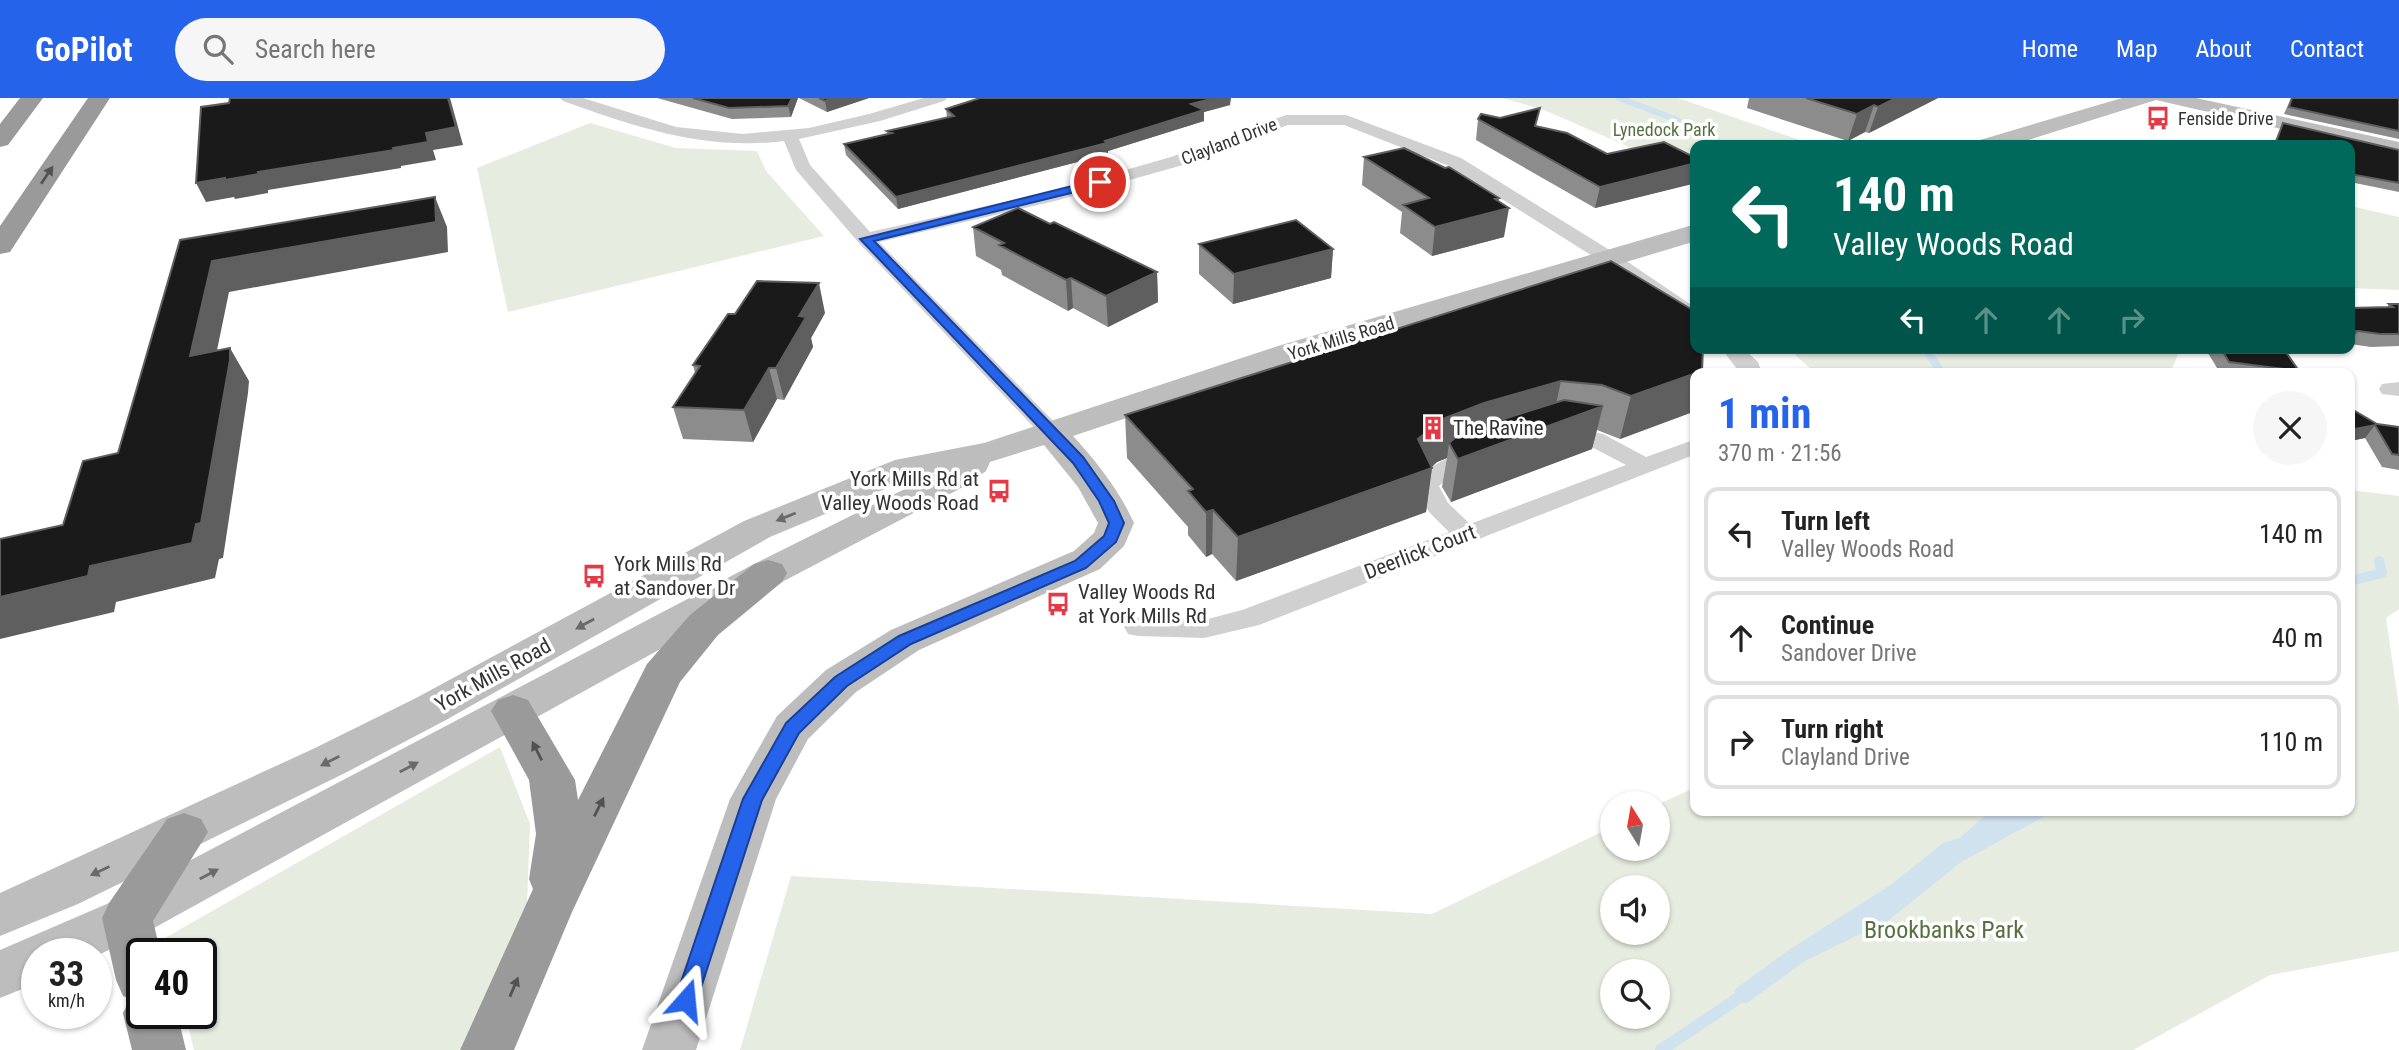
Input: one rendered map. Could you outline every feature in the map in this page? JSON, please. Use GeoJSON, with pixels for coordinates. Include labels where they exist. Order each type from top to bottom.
{"type":"FeatureCollection","features":[{"type":"Feature","properties":{"kind":"highway"},"geometry":{"type":"LineString","coordinates":[[0,140],[32,98]]}},
{"type":"Feature","properties":{"kind":"highway"},"geometry":{"type":"LineString","coordinates":[[0,246],[99,98]]}},
{"type":"Feature","properties":{"kind":"highway"},"geometry":{"type":"LineString","coordinates":[[487,1050],[547,912],[662,675],[704,625],[768,573]]}},
{"type":"Feature","properties":{"kind":"highway"},"geometry":{"type":"LineString","coordinates":[[513,711],[552,780],[561,834],[547,912]]}},
{"type":"Feature","properties":{"kind":"highway"},"geometry":{"type":"LineString","coordinates":[[132,938],[127,918],[184,832]]}},
{"type":"Feature","properties":{"kind":"highway"},"geometry":{"type":"LineString","coordinates":[[154,1029],[159,1050]]}},
{"type":"Feature","properties":{"kind":"main road"},"geometry":{"type":"LineString","coordinates":[[2006,140],[2146,98]]}},
{"type":"Feature","properties":{"kind":"main road"},"geometry":{"type":"LineString","coordinates":[[2165,98],[2399,149]]}},
{"type":"Feature","properties":{"kind":"main road","name":"York Mills Road"},"geometry":{"type":"LineString","coordinates":[[0,915],[184,832],[331,760],[757,529],[907,467],[990,452],[1289,353],[1690,234]]}},
{"type":"Feature","properties":{"kind":"main road"},"geometry":{"type":"LineString","coordinates":[[670,1050],[753,799],[792,728],[841,681],[905,640],[1080,564],[1111,538],[1116,523],[1106,501],[1078,460],[1051,432]]}},
{"type":"Feature","properties":{"kind":"main road","name":"York Mills Road"},"geometry":{"type":"LineString","coordinates":[[83,938],[127,918],[768,573],[953,479],[990,452]]}},
{"type":"Feature","properties":{"kind":"main road"},"geometry":{"type":"LineString","coordinates":[[455,695],[513,711]]}},
{"type":"Feature","properties":{"kind":"main road"},"geometry":{"type":"LineString","coordinates":[[0,975],[21,965]]}},
{"type":"Feature","properties":{"kind":"street"},"geometry":{"type":"LineString","coordinates":[[568,98],[675,131],[729,137],[790,136],[861,123],[939,98]]}},
{"type":"Feature","properties":{"kind":"street","name":"Clayland Drive"},"geometry":{"type":"LineString","coordinates":[[866,239],[1049,197],[1177,161],[1286,120],[1311,118],[1346,120],[1455,162],[1609,258]]}},
{"type":"Feature","properties":{"kind":"street"},"geometry":{"type":"LineString","coordinates":[[790,136],[802,166],[866,239],[1051,432]]}},
{"type":"Feature","properties":{"kind":"street"},"geometry":{"type":"LineString","coordinates":[[1609,258],[1690,313]]}},
{"type":"Feature","properties":{"kind":"street"},"geometry":{"type":"LineString","coordinates":[[1737,354],[1749,368]]}},
{"type":"Feature","properties":{"kind":"street"},"geometry":{"type":"LineString","coordinates":[[1539,437],[1552,433],[1579,433],[1609,443],[1644,466]]}},
{"type":"Feature","properties":{"kind":"street","name":"Deerlick Court"},"geometry":{"type":"LineString","coordinates":[[1138,627],[1204,629],[1249,618],[1690,448]]}},
{"type":"Feature","properties":{"kind":"street"},"geometry":{"type":"LineString","coordinates":[[1466,535],[1438,507],[1426,484],[1446,468],[1499,450]]}},
{"type":"Feature","properties":{"kind":"green space","name":"Lynedock Park"},"geometry":{"type":"Polygon","coordinates":[[[1502,98],[1678,98],[1800,140],[1690,140],[1690,173],[1544,110],[1502,98]]]}},
{"type":"Feature","properties":{"kind":"green space"},"geometry":{"type":"Polygon","coordinates":[[[590,123],[676,148],[757,151],[766,171],[824,236],[508,312],[477,168],[590,123]]]}},
{"type":"Feature","properties":{"kind":"green space"},"geometry":{"type":"Polygon","coordinates":[[[2355,207],[2399,217],[2399,290],[2355,288],[2355,207]]]}},
{"type":"Feature","properties":{"kind":"green space"},"geometry":{"type":"Polygon","coordinates":[[[1794,354],[2178,354],[2172,368],[1810,368],[1794,354]]]}},
{"type":"Feature","properties":{"kind":"green space","name":"Brookbanks Park"},"geometry":{"type":"Polygon","coordinates":[[[2355,491],[2399,496],[2399,609],[2386,618],[2399,707],[2399,951],[2270,975],[2133,1050],[740,1050],[791,876],[1432,914],[1600,833],[1600,861],[1670,861],[1670,799],[1690,790],[1690,816],[2355,816],[2355,491]]]}},
{"type":"Feature","properties":{"kind":"green space"},"geometry":{"type":"Polygon","coordinates":[[[500,747],[530,824],[527,903],[460,1050],[194,1050],[189,1029],[217,1029],[217,938],[165,938],[500,747]]]}},
{"type":"Feature","properties":{"kind":"water"},"geometry":{"type":"Polygon","coordinates":[[[1984,816],[2045,816],[1961,862],[1889,920],[1805,961],[1746,1004],[1737,999],[1734,990],[1789,950],[1892,884],[1943,843],[1960,838],[1984,816]]]}},
{"type":"Feature","properties":{"kind":"building"},"geometry":{"type":"Polygon","coordinates":[[[230,98],[448,98],[456,127],[426,133],[428,142],[393,148],[394,150],[196,183],[201,107],[229,103],[230,98]]]}},
{"type":"Feature","properties":{"kind":"building"},"geometry":{"type":"Polygon","coordinates":[[[693,98],[792,98],[788,106],[729,108],[693,98]]]}},
{"type":"Feature","properties":{"kind":"building"},"geometry":{"type":"Polygon","coordinates":[[[980,98],[1215,98],[1191,104],[1204,110],[1105,141],[1107,143],[896,197],[844,144],[954,116],[946,109],[980,98]]]}},
{"type":"Feature","properties":{"kind":"building"},"geometry":{"type":"Polygon","coordinates":[[[1806,98],[1896,98],[1857,114],[1806,98]]]}},
{"type":"Feature","properties":{"kind":"building"},"geometry":{"type":"Polygon","coordinates":[[[2292,98],[2399,98],[2399,131],[2289,107],[2292,98]]]}},
{"type":"Feature","properties":{"kind":"building"},"geometry":{"type":"Polygon","coordinates":[[[1540,108],[1535,126],[1567,133],[1607,154],[1664,142],[1690,155],[1690,164],[1600,187],[1478,119],[1481,114],[1500,118],[1540,108]]]}},
{"type":"Feature","properties":{"kind":"building"},"geometry":{"type":"Polygon","coordinates":[[[2283,123],[2399,150],[2399,183],[2355,175],[2355,140],[2277,140],[2283,123]]]}},
{"type":"Feature","properties":{"kind":"building"},"geometry":{"type":"Polygon","coordinates":[[[1404,148],[1445,168],[1449,167],[1499,198],[1495,199],[1509,208],[1435,227],[1403,205],[1429,198],[1364,157],[1404,148]]]}},
{"type":"Feature","properties":{"kind":"building"},"geometry":{"type":"Polygon","coordinates":[[[435,197],[436,222],[212,261],[190,356],[230,348],[230,360],[201,523],[196,524],[192,543],[90,566],[88,576],[0,597],[0,539],[63,525],[83,461],[118,453],[180,240],[435,197]]]}},
{"type":"Feature","properties":{"kind":"building"},"geometry":{"type":"Polygon","coordinates":[[[1018,208],[1050,224],[1054,222],[1157,272],[1106,296],[1071,278],[1066,280],[999,245],[1004,243],[973,227],[1018,208]]]}},
{"type":"Feature","properties":{"kind":"building"},"geometry":{"type":"Polygon","coordinates":[[[1296,220],[1333,249],[1234,274],[1199,244],[1296,220]]]}},
{"type":"Feature","properties":{"kind":"building"},"geometry":{"type":"Polygon","coordinates":[[[1611,261],[1690,308],[1690,354],[1703,354],[1702,368],[1690,368],[1690,375],[1631,396],[1602,385],[1561,381],[1484,403],[1443,419],[1418,439],[1432,468],[1238,537],[1213,510],[1206,512],[1188,491],[1193,489],[1125,415],[1611,261]]]}},
{"type":"Feature","properties":{"kind":"building"},"geometry":{"type":"Polygon","coordinates":[[[757,281],[819,283],[799,316],[806,317],[776,368],[769,368],[744,410],[673,407],[700,366],[693,365],[728,314],[735,314],[757,281]]]}},
{"type":"Feature","properties":{"kind":"building"},"geometry":{"type":"Polygon","coordinates":[[[2389,304],[2399,304],[2399,334],[2355,331],[2355,308],[2393,307],[2389,304]]]}},
{"type":"Feature","properties":{"kind":"building"},"geometry":{"type":"Polygon","coordinates":[[[2224,354],[2287,354],[2297,368],[2276,368],[2229,362],[2224,354]]]}},
{"type":"Feature","properties":{"kind":"building"},"geometry":{"type":"Polygon","coordinates":[[[1564,400],[1603,406],[1458,459],[1449,443],[1462,432],[1564,400]]]}},
{"type":"Feature","properties":{"kind":"building"},"geometry":{"type":"Polygon","coordinates":[[[2355,411],[2377,424],[2399,427],[2399,455],[2392,454],[2375,425],[2355,429],[2355,411]]]}},
{"type":"Feature","properties":{"kind":"waterway"},"geometry":{"type":"LineString","coordinates":[[1619,98],[1675,119],[1710,140]]}},
{"type":"Feature","properties":{"kind":"waterway"},"geometry":{"type":"LineString","coordinates":[[1929,354],[1939,368]]}},
{"type":"Feature","properties":{"kind":"waterway"},"geometry":{"type":"LineString","coordinates":[[2355,580],[2382,573],[2379,561]]}},
{"type":"Feature","properties":{"kind":"waterway"},"geometry":{"type":"LineString","coordinates":[[1661,1050],[1737,999]]}},
{"type":"Feature","properties":{"kind":"place","name":"Fenside Drive"},"geometry":{"type":"Point","coordinates":[2158,118]}},
{"type":"Feature","properties":{"kind":"place","name":"The Ravine"},"geometry":{"type":"Point","coordinates":[1433,428]}},
{"type":"Feature","properties":{"kind":"place","name":"York Mills Rd at Valley Woods Road"},"geometry":{"type":"Point","coordinates":[999,491]}},
{"type":"Feature","properties":{"kind":"place","name":"York Mills Rd at Sandover Dr"},"geometry":{"type":"Point","coordinates":[594,576]}},
{"type":"Feature","properties":{"kind":"place","name":"Valley Woods Rd at York Mills Rd"},"geometry":{"type":"Point","coordinates":[1058,604]}},
{"type":"Feature","properties":{"kind":"route"},"geometry":{"type":"LineString","coordinates":[[686,1000],[753,799],[792,728],[841,681],[905,640],[1087,560],[1111,538],[1116,523],[1106,501],[1078,460],[866,239],[1049,197],[1100,182]]}}]}
